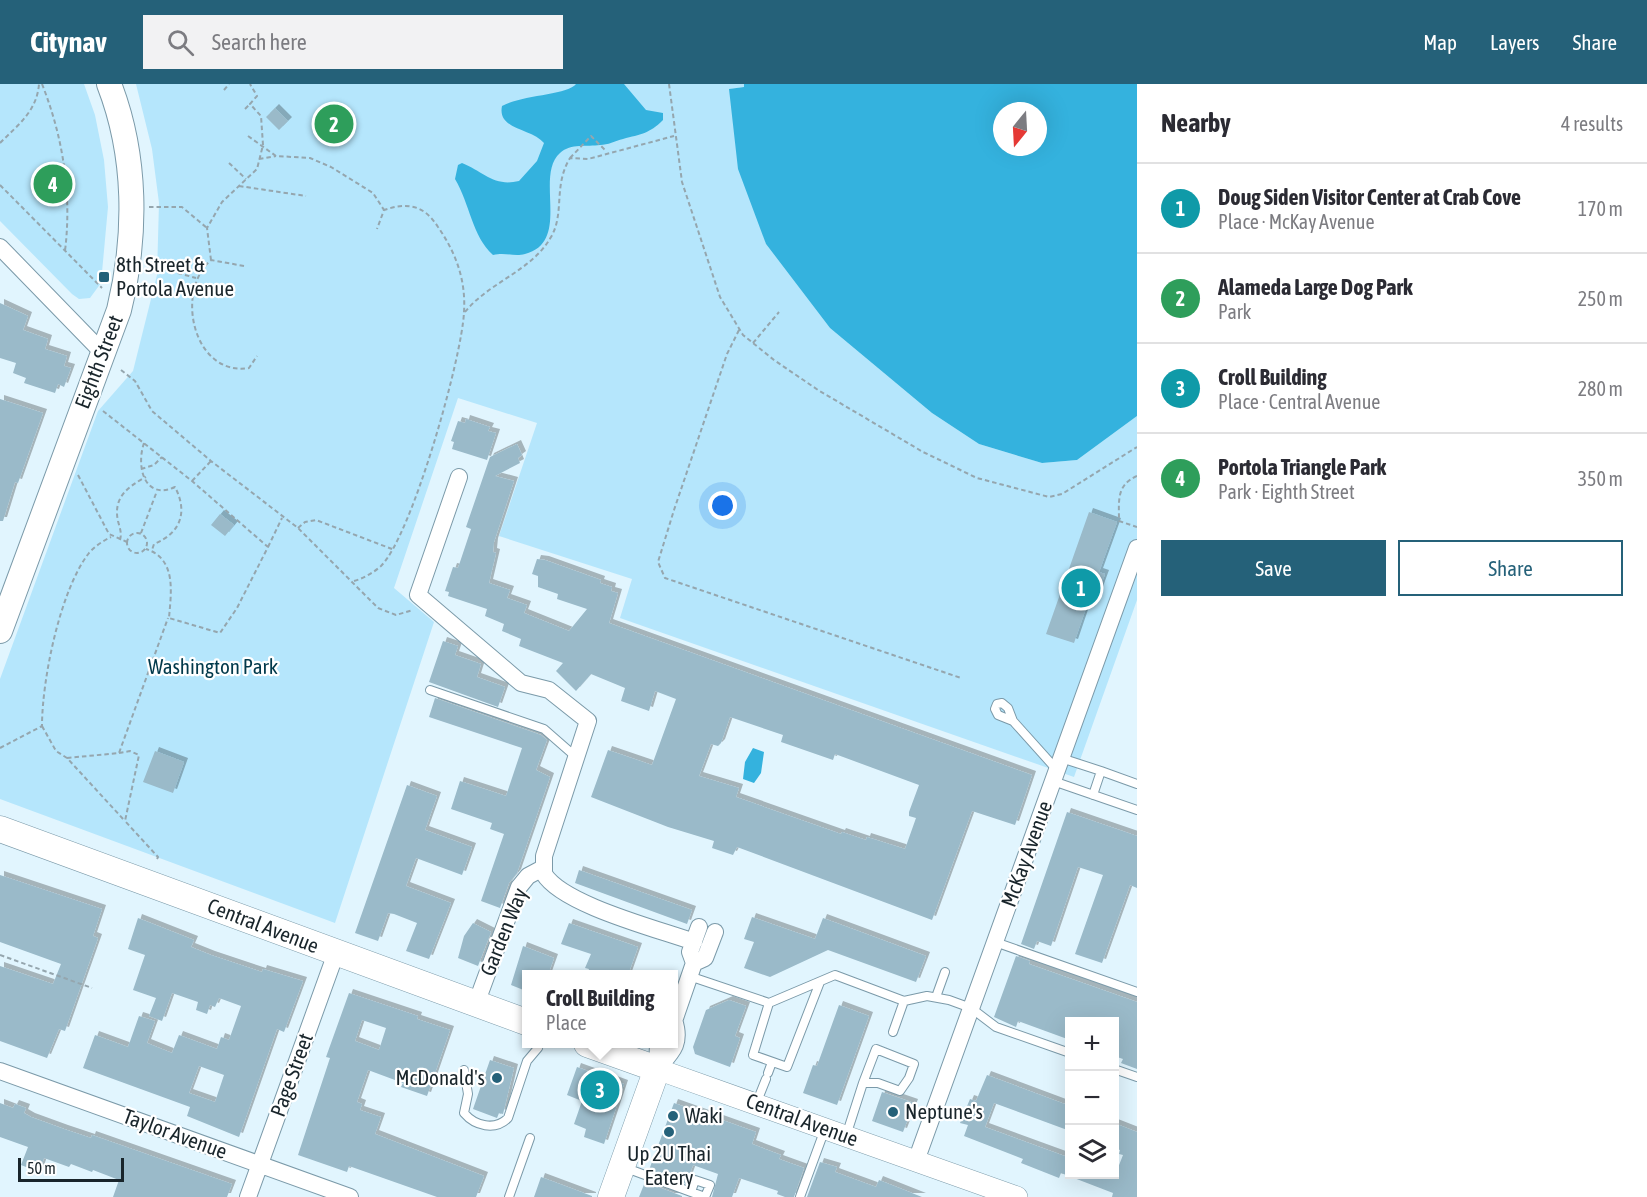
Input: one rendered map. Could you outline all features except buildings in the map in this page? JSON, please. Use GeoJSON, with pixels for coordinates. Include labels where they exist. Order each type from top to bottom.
{"type":"FeatureCollection","features":[{"type":"Feature","properties":{"kind":"main road","name":"Eighth Street"},"geometry":{"type":"LineString","coordinates":[[0,631],[103,353],[125,284],[133,206],[128,156],[109,84]]}},
{"type":"Feature","properties":{"kind":"main road","name":"Central Avenue"},"geometry":{"type":"LineString","coordinates":[[0,829],[522,1021]]}},
{"type":"Feature","properties":{"kind":"main road","name":"Central Avenue"},"geometry":{"type":"LineString","coordinates":[[597,1048],[657,1069]]}},
{"type":"Feature","properties":{"kind":"main road"},"geometry":{"type":"LineString","coordinates":[[611,1197],[657,1069]]}},
{"type":"Feature","properties":{"kind":"street"},"geometry":{"type":"LineString","coordinates":[[0,247],[103,353]]}},
{"type":"Feature","properties":{"kind":"street"},"geometry":{"type":"LineString","coordinates":[[459,477],[418,594],[521,683],[549,690],[588,721],[544,856],[543,868],[549,882],[579,900],[703,934]]}},
{"type":"Feature","properties":{"kind":"street","name":"McKay Avenue"},"geometry":{"type":"LineString","coordinates":[[916,1161],[1137,548]]}},
{"type":"Feature","properties":{"kind":"street","name":"Garden Way"},"geometry":{"type":"LineString","coordinates":[[476,1004],[519,887],[528,876],[543,868]]}},
{"type":"Feature","properties":{"kind":"street"},"geometry":{"type":"LineString","coordinates":[[678,1009],[692,970],[690,952],[703,934]]}},
{"type":"Feature","properties":{"kind":"street"},"geometry":{"type":"LineString","coordinates":[[692,970],[705,958],[703,934]]}},
{"type":"Feature","properties":{"kind":"street","name":"Page Street"},"geometry":{"type":"LineString","coordinates":[[248,1197],[336,954]]}},
{"type":"Feature","properties":{"kind":"street"},"geometry":{"type":"LineString","coordinates":[[657,1069],[658,1048]]}},
{"type":"Feature","properties":{"kind":"street"},"geometry":{"type":"LineString","coordinates":[[657,1069],[674,1048]]}},
{"type":"Feature","properties":{"kind":"street","name":"Central Avenue"},"geometry":{"type":"LineString","coordinates":[[657,1069],[1017,1197]]}},
{"type":"Feature","properties":{"kind":"street","name":"Taylor Avenue"},"geometry":{"type":"LineString","coordinates":[[0,1071],[350,1197]]}},
{"type":"Feature","properties":{"kind":"lane"},"geometry":{"type":"LineString","coordinates":[[430,690],[544,729],[576,757]]}},
{"type":"Feature","properties":{"kind":"lane"},"geometry":{"type":"LineString","coordinates":[[1013,721],[1057,769],[1093,795],[1137,810]]}},
{"type":"Feature","properties":{"kind":"lane"},"geometry":{"type":"LineString","coordinates":[[1057,769],[1101,771],[1137,784]]}},
{"type":"Feature","properties":{"kind":"lane"},"geometry":{"type":"LineString","coordinates":[[1093,795],[1101,771]]}},
{"type":"Feature","properties":{"kind":"lane"},"geometry":{"type":"LineString","coordinates":[[995,942],[1137,992]]}},
{"type":"Feature","properties":{"kind":"lane"},"geometry":{"type":"LineString","coordinates":[[692,970],[769,1003],[835,975],[904,1001],[927,996],[971,1008],[996,1027],[1065,1051]]}},
{"type":"Feature","properties":{"kind":"lane"},"geometry":{"type":"LineString","coordinates":[[936,997],[945,972]]}},
{"type":"Feature","properties":{"kind":"lane"},"geometry":{"type":"LineString","coordinates":[[769,1003],[753,1055],[787,1067],[820,982]]}},
{"type":"Feature","properties":{"kind":"lane"},"geometry":{"type":"LineString","coordinates":[[892,1032],[904,1001]]}},
{"type":"Feature","properties":{"kind":"lane"},"geometry":{"type":"LineString","coordinates":[[464,1070],[468,1094],[464,1113],[469,1118],[492,1127],[501,1125],[508,1118],[527,1061],[538,1048]]}},
{"type":"Feature","properties":{"kind":"lane"},"geometry":{"type":"LineString","coordinates":[[846,1136],[863,1083],[876,1049],[914,1064],[909,1078],[900,1091],[878,1083],[863,1083]]}},
{"type":"Feature","properties":{"kind":"lane"},"geometry":{"type":"LineString","coordinates":[[756,1104],[772,1062]]}},
{"type":"Feature","properties":{"kind":"lane"},"geometry":{"type":"LineString","coordinates":[[1119,1071],[1137,1077]]}},
{"type":"Feature","properties":{"kind":"lane"},"geometry":{"type":"LineString","coordinates":[[800,1197],[825,1128]]}},
{"type":"Feature","properties":{"kind":"lane"},"geometry":{"type":"LineString","coordinates":[[509,1197],[530,1138]]}},
{"type":"Feature","properties":{"kind":"lane"},"geometry":{"type":"LineString","coordinates":[[622,1167],[691,1192]]}},
{"type":"Feature","properties":{"kind":"path"},"geometry":{"type":"LineString","coordinates":[[0,143],[33,109],[38,100],[40,84]]}},
{"type":"Feature","properties":{"kind":"path"},"geometry":{"type":"LineString","coordinates":[[40,84],[57,128],[63,157],[68,208],[65,251]]}},
{"type":"Feature","properties":{"kind":"path"},"geometry":{"type":"LineString","coordinates":[[224,90],[229,84]]}},
{"type":"Feature","properties":{"kind":"path"},"geometry":{"type":"LineString","coordinates":[[245,110],[257,96],[250,84]]}},
{"type":"Feature","properties":{"kind":"path"},"geometry":{"type":"LineString","coordinates":[[669,84],[674,136],[682,182],[720,297],[739,330],[753,342],[818,390],[923,452],[977,478],[1049,497],[1062,494],[1137,447]]}},
{"type":"Feature","properties":{"kind":"path"},"geometry":{"type":"LineString","coordinates":[[211,260],[207,228],[222,202],[256,169],[263,145],[261,116],[250,104]]}},
{"type":"Feature","properties":{"kind":"path"},"geometry":{"type":"LineString","coordinates":[[248,136],[276,156]]}},
{"type":"Feature","properties":{"kind":"path"},"geometry":{"type":"LineString","coordinates":[[465,312],[476,298],[526,265],[552,237],[556,226],[559,180],[570,158],[591,136],[607,152]]}},
{"type":"Feature","properties":{"kind":"path"},"geometry":{"type":"LineString","coordinates":[[570,158],[588,159],[607,152],[674,136]]}},
{"type":"Feature","properties":{"kind":"path"},"geometry":{"type":"LineString","coordinates":[[259,159],[276,156],[310,158],[331,167],[373,193],[384,210]]}},
{"type":"Feature","properties":{"kind":"path"},"geometry":{"type":"LineString","coordinates":[[229,163],[246,179]]}},
{"type":"Feature","properties":{"kind":"path"},"geometry":{"type":"LineString","coordinates":[[0,185],[102,288]]}},
{"type":"Feature","properties":{"kind":"path"},"geometry":{"type":"LineString","coordinates":[[240,186],[306,196]]}},
{"type":"Feature","properties":{"kind":"path"},"geometry":{"type":"LineString","coordinates":[[354,581],[365,578],[382,565],[406,522],[456,367],[465,312],[461,268],[435,222],[422,208],[412,205],[384,210]]}},
{"type":"Feature","properties":{"kind":"path"},"geometry":{"type":"LineString","coordinates":[[133,206],[182,207],[207,228]]}},
{"type":"Feature","properties":{"kind":"path"},"geometry":{"type":"LineString","coordinates":[[377,229],[384,210]]}},
{"type":"Feature","properties":{"kind":"path"},"geometry":{"type":"LineString","coordinates":[[211,260],[244,266]]}},
{"type":"Feature","properties":{"kind":"path"},"geometry":{"type":"LineString","coordinates":[[211,260],[202,268],[197,278],[193,316],[202,345],[220,365],[238,370],[249,368],[257,356]]}},
{"type":"Feature","properties":{"kind":"path"},"geometry":{"type":"LineString","coordinates":[[156,267],[197,278]]}},
{"type":"Feature","properties":{"kind":"path"},"geometry":{"type":"LineString","coordinates":[[753,342],[779,312]]}},
{"type":"Feature","properties":{"kind":"path"},"geometry":{"type":"LineString","coordinates":[[739,330],[727,354],[667,530],[658,562],[665,578],[961,678]]}},
{"type":"Feature","properties":{"kind":"path"},"geometry":{"type":"LineString","coordinates":[[121,370],[135,381],[152,411],[282,518],[298,528],[354,581],[378,608],[396,615],[407,614],[424,599]]}},
{"type":"Feature","properties":{"kind":"path"},"geometry":{"type":"LineString","coordinates":[[97,408],[144,442],[268,547]]}},
{"type":"Feature","properties":{"kind":"path"},"geometry":{"type":"LineString","coordinates":[[144,442],[141,452],[141,469],[150,487],[157,491],[175,487],[181,500],[182,516],[178,527],[154,544],[152,550]]}},
{"type":"Feature","properties":{"kind":"path"},"geometry":{"type":"LineString","coordinates":[[141,469],[154,465],[162,457]]}},
{"type":"Feature","properties":{"kind":"path"},"geometry":{"type":"LineString","coordinates":[[192,482],[211,461]]}},
{"type":"Feature","properties":{"kind":"path"},"geometry":{"type":"LineString","coordinates":[[60,467],[78,475],[111,537],[127,542],[132,552],[140,553],[146,549],[148,543],[141,533]]}},
{"type":"Feature","properties":{"kind":"path"},"geometry":{"type":"LineString","coordinates":[[1137,476],[1126,480],[1119,493],[1119,521],[1137,527]]}},
{"type":"Feature","properties":{"kind":"path"},"geometry":{"type":"LineString","coordinates":[[120,540],[122,533],[116,511],[121,495],[146,477]]}},
{"type":"Feature","properties":{"kind":"path"},"geometry":{"type":"LineString","coordinates":[[141,533],[157,491]]}},
{"type":"Feature","properties":{"kind":"path"},"geometry":{"type":"LineString","coordinates":[[169,618],[220,633],[237,608],[282,518]]}},
{"type":"Feature","properties":{"kind":"path"},"geometry":{"type":"LineString","coordinates":[[298,528],[305,522],[316,520],[392,549]]}},
{"type":"Feature","properties":{"kind":"path"},"geometry":{"type":"LineString","coordinates":[[127,542],[135,533],[141,533]]}},
{"type":"Feature","properties":{"kind":"path"},"geometry":{"type":"LineString","coordinates":[[111,537],[90,552],[66,603],[47,673],[42,726],[56,751],[67,758],[157,859]]}},
{"type":"Feature","properties":{"kind":"path"},"geometry":{"type":"LineString","coordinates":[[118,753],[169,618],[173,582],[160,556],[146,549]]}},
{"type":"Feature","properties":{"kind":"path"},"geometry":{"type":"LineString","coordinates":[[0,748],[42,726]]}},
{"type":"Feature","properties":{"kind":"path"},"geometry":{"type":"LineString","coordinates":[[67,758],[130,751],[139,755],[124,821]]}},
{"type":"Feature","properties":{"kind":"path"},"geometry":{"type":"LineString","coordinates":[[0,955],[92,988]]}},
{"type":"Feature","properties":{"kind":"green space"},"geometry":{"type":"Polygon","coordinates":[[[0,84],[84,84],[95,115],[104,160],[108,207],[101,283],[90,298],[79,299],[72,294],[0,221],[0,84]]]}},
{"type":"Feature","properties":{"kind":"green space","name":"Washington Park"},"geometry":{"type":"Polygon","coordinates":[[[136,84],[744,84],[744,87],[730,89],[766,244],[830,328],[932,413],[979,444],[1042,463],[1077,460],[1137,416],[1137,600],[1074,777],[620,618],[632,579],[499,536],[537,423],[458,398],[394,588],[434,622],[335,923],[0,799],[0,679],[98,411],[133,371],[157,275],[159,203],[152,149],[136,84]]]}},
{"type":"Feature","properties":{"kind":"water"},"geometry":{"type":"Polygon","coordinates":[[[576,84],[624,84],[646,110],[663,113],[663,120],[649,131],[640,134],[606,144],[574,147],[560,153],[553,163],[550,177],[550,223],[547,236],[539,247],[525,254],[493,255],[480,239],[455,179],[458,165],[462,163],[489,178],[503,182],[519,181],[537,161],[544,143],[505,120],[502,106],[520,99],[564,91],[576,84]]]}},
{"type":"Feature","properties":{"kind":"water"},"geometry":{"type":"Polygon","coordinates":[[[744,84],[1137,84],[1137,416],[1077,460],[1042,463],[979,444],[932,413],[830,328],[766,244],[738,169],[729,89],[744,87],[744,84]]]}},
{"type":"Feature","properties":{"kind":"water"},"geometry":{"type":"Polygon","coordinates":[[[753,748],[764,752],[761,773],[754,783],[743,779],[745,762],[753,748]]]}},
{"type":"Feature","properties":{"kind":"place","name":"Alameda Large Dog Park"},"geometry":{"type":"Point","coordinates":[334,124]}},
{"type":"Feature","properties":{"kind":"place","name":"Portola Triangle Park"},"geometry":{"type":"Point","coordinates":[53,184]}},
{"type":"Feature","properties":{"kind":"place","name":"8th Street & Portola Avenue"},"geometry":{"type":"Point","coordinates":[104,277]}},
{"type":"Feature","properties":{"kind":"place","name":"Doug Siden Visitor Center at Crab Cove"},"geometry":{"type":"Point","coordinates":[1081,588]}},
{"type":"Feature","properties":{"kind":"place","name":"McDonald's"},"geometry":{"type":"Point","coordinates":[497,1078]}},
{"type":"Feature","properties":{"kind":"place","name":"Croll Building"},"geometry":{"type":"Point","coordinates":[600,1090]}},
{"type":"Feature","properties":{"kind":"place","name":"Neptune's"},"geometry":{"type":"Point","coordinates":[893,1112]}},
{"type":"Feature","properties":{"kind":"place","name":"Waki"},"geometry":{"type":"Point","coordinates":[673,1116]}},
{"type":"Feature","properties":{"kind":"place","name":"Up 2U Thai Eatery"},"geometry":{"type":"Point","coordinates":[669,1132]}}]}
